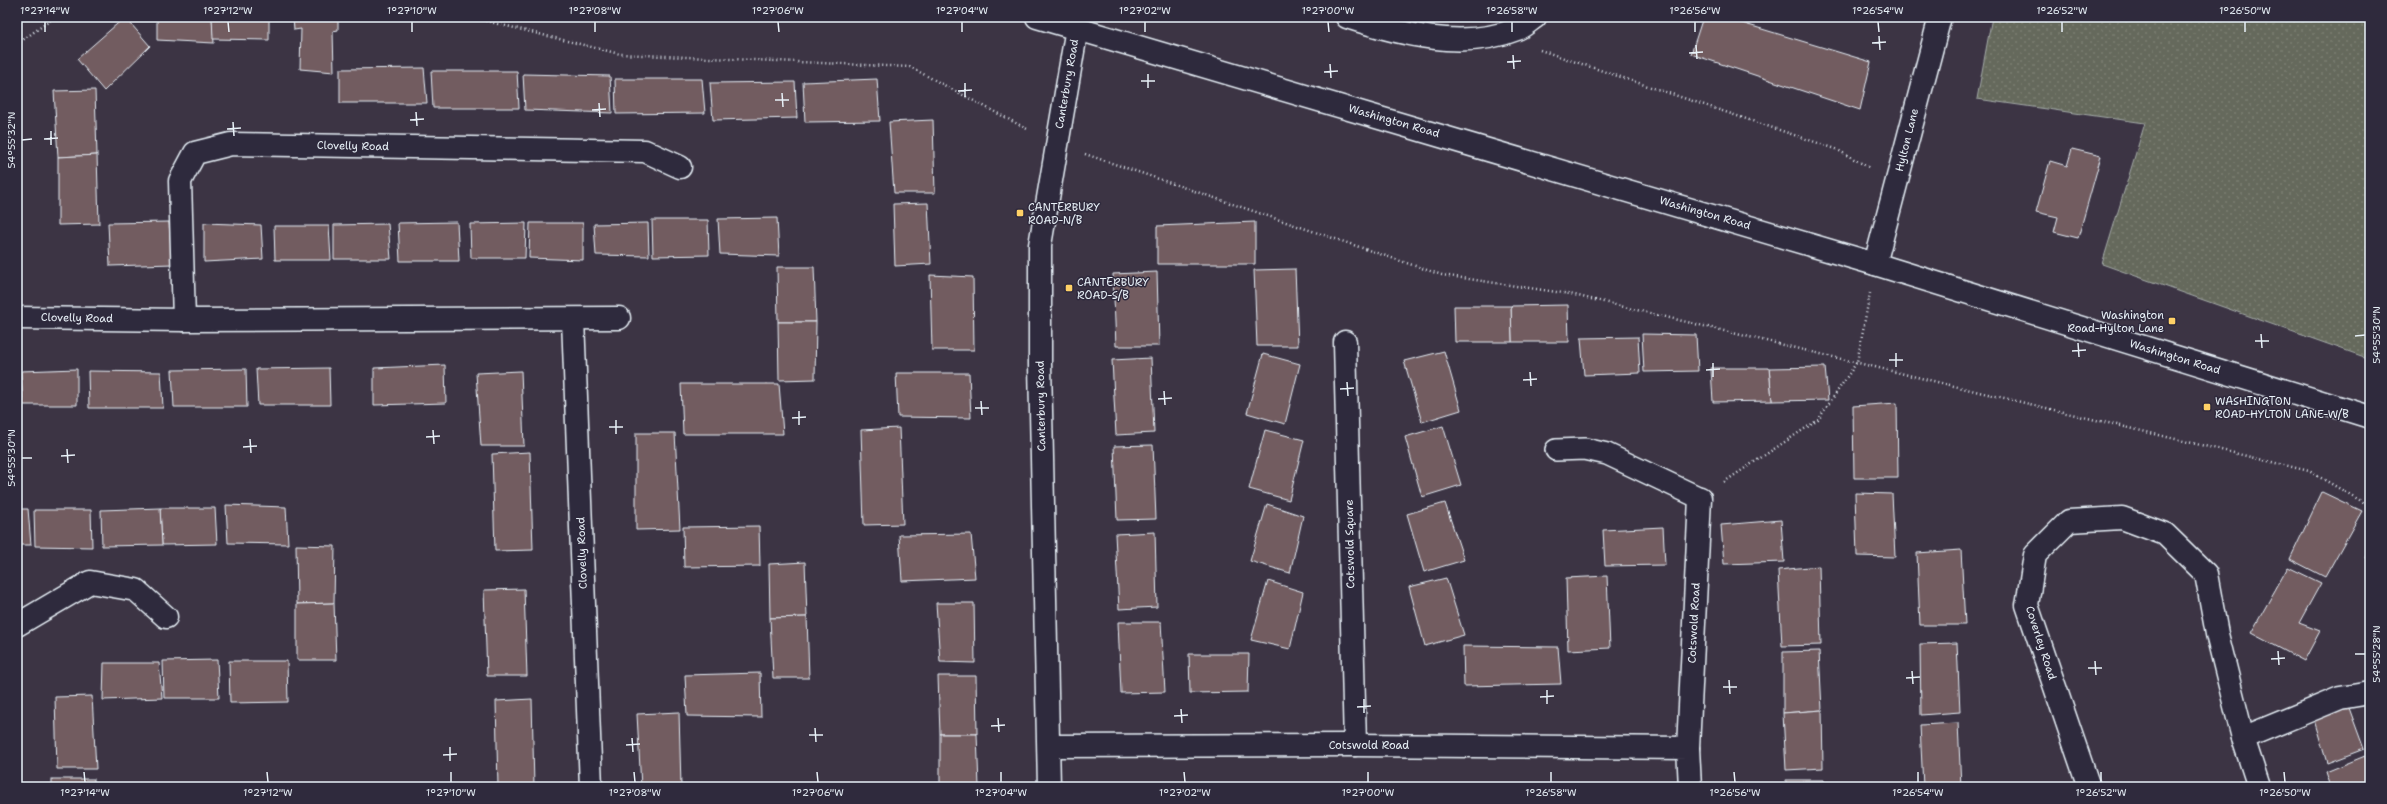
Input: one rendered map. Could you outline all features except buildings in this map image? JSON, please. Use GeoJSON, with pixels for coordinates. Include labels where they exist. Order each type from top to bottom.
{"type":"FeatureCollection","features":[{"type":"Feature","properties":{"kind":"street","name":"Washington Road"},"geometry":{"type":"LineString","coordinates":[[1037,17],[1875,264],[2370,417]]}},
{"type":"Feature","properties":{"kind":"street"},"geometry":{"type":"LineString","coordinates":[[1347,17],[1394,32],[1468,40],[1526,23]]}},
{"type":"Feature","properties":{"kind":"street","name":"Hylton Lane"},"geometry":{"type":"LineString","coordinates":[[1875,264],[1940,17]]}},
{"type":"Feature","properties":{"kind":"street","name":"Canterbury Road"},"geometry":{"type":"LineString","coordinates":[[1049,787],[1050,746],[1040,364],[1040,245],[1056,144],[1077,28]]}},
{"type":"Feature","properties":{"kind":"street","name":"Clovelly Road"},"geometry":{"type":"LineString","coordinates":[[184,320],[180,181],[195,153],[231,144],[645,151],[680,167]]}},
{"type":"Feature","properties":{"kind":"street","name":"Clovelly Road"},"geometry":{"type":"LineString","coordinates":[[17,318],[184,320],[619,318]]}},
{"type":"Feature","properties":{"kind":"street","name":"Clovelly Road"},"geometry":{"type":"LineString","coordinates":[[572,319],[591,787]]}},
{"type":"Feature","properties":{"kind":"street","name":"Cotswold Square"},"geometry":{"type":"LineString","coordinates":[[1345,342],[1355,745]]}},
{"type":"Feature","properties":{"kind":"street","name":"Cotswold Road"},"geometry":{"type":"LineString","coordinates":[[1690,787],[1688,748],[1700,498]]}},
{"type":"Feature","properties":{"kind":"street","name":"Coverley Road"},"geometry":{"type":"LineString","coordinates":[[2089,787],[2027,605],[2035,555],[2069,521],[2122,518],[2165,534],[2206,574],[2217,634],[2243,738],[2259,787]]}},
{"type":"Feature","properties":{"kind":"street"},"geometry":{"type":"LineString","coordinates":[[17,625],[90,582],[136,590],[166,618]]}},
{"type":"Feature","properties":{"kind":"street"},"geometry":{"type":"LineString","coordinates":[[2243,738],[2340,698],[2370,693]]}},
{"type":"Feature","properties":{"kind":"street","name":"Cotswold Road"},"geometry":{"type":"LineString","coordinates":[[1050,746],[1355,745],[1688,748]]}},
{"type":"Feature","properties":{"kind":"lane"},"geometry":{"type":"LineString","coordinates":[[1556,450],[1585,449],[1607,454],[1700,498]]}},
{"type":"Feature","properties":{"kind":"path"},"geometry":{"type":"LineString","coordinates":[[17,44],[55,17]]}},
{"type":"Feature","properties":{"kind":"path"},"geometry":{"type":"LineString","coordinates":[[470,17],[620,54],[910,67],[1056,144],[1442,275],[1570,294],[2309,471],[2370,506]]}},
{"type":"Feature","properties":{"kind":"path"},"geometry":{"type":"LineString","coordinates":[[1526,23],[1541,50],[1836,149],[1864,167],[1898,176]]}},
{"type":"Feature","properties":{"kind":"path"},"geometry":{"type":"LineString","coordinates":[[1700,498],[1818,420],[1857,362],[1875,264]]}},
{"type":"Feature","properties":{"kind":"green space"},"geometry":{"type":"Polygon","coordinates":[[[1992,17],[2370,17],[2370,359],[2102,264],[2145,123],[1977,99],[1992,17]]]}},
{"type":"Feature","properties":{"kind":"place","name":"CANTERBURY ROAD-N/B"},"geometry":{"type":"Point","coordinates":[1020,213]}},
{"type":"Feature","properties":{"kind":"place","name":"CANTERBURY ROAD-S/B"},"geometry":{"type":"Point","coordinates":[1069,288]}},
{"type":"Feature","properties":{"kind":"place","name":"Washington Road-Hylton Lane"},"geometry":{"type":"Point","coordinates":[2172,321]}},
{"type":"Feature","properties":{"kind":"place","name":"WASHINGTON ROAD-HYLTON LANE-W/B"},"geometry":{"type":"Point","coordinates":[2207,407]}}]}
